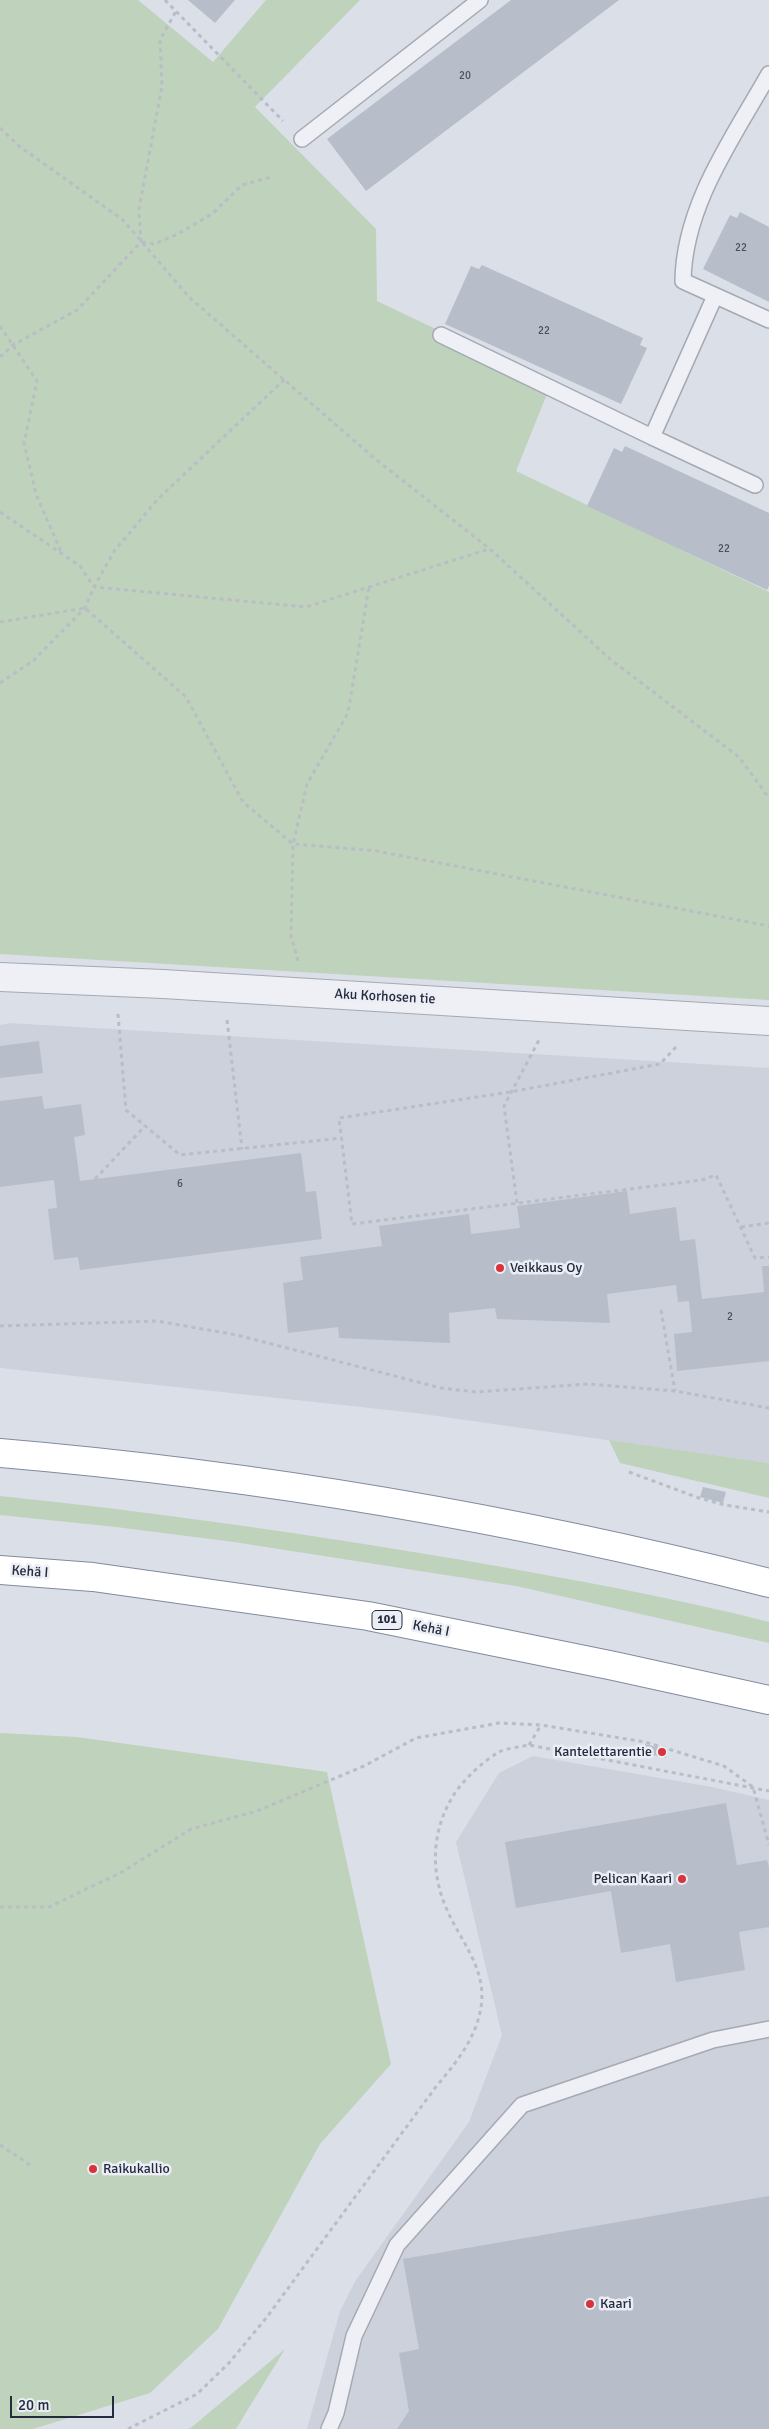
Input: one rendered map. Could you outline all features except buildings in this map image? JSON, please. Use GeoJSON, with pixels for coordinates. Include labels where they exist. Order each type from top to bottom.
{"type":"FeatureCollection","features":[{"type":"Feature","properties":{"kind":"highway"},"geometry":{"type":"LineString","coordinates":[[0,1453],[105,1462],[400,1504],[652,1553],[769,1583]]}},
{"type":"Feature","properties":{"kind":"highway","name":"Kehä I"},"geometry":{"type":"LineString","coordinates":[[0,1570],[93,1577],[368,1616],[769,1700]]}},
{"type":"Feature","properties":{"kind":"street","name":"Aku Korhosen tie"},"geometry":{"type":"LineString","coordinates":[[0,977],[307,993],[769,1021]]}},
{"type":"Feature","properties":{"kind":"lane"},"geometry":{"type":"LineString","coordinates":[[302,139],[480,0]]}},
{"type":"Feature","properties":{"kind":"lane"},"geometry":{"type":"LineString","coordinates":[[769,74],[706,186],[684,259],[683,282],[769,320]]}},
{"type":"Feature","properties":{"kind":"lane"},"geometry":{"type":"LineString","coordinates":[[652,437],[715,296]]}},
{"type":"Feature","properties":{"kind":"lane"},"geometry":{"type":"LineString","coordinates":[[441,335],[754,485]]}},
{"type":"Feature","properties":{"kind":"lane"},"geometry":{"type":"LineString","coordinates":[[330,2429],[336,2413],[354,2336],[397,2245],[522,2105],[713,2040],[769,2029]]}},
{"type":"Feature","properties":{"kind":"path"},"geometry":{"type":"LineString","coordinates":[[165,0],[239,78],[302,139]]}},
{"type":"Feature","properties":{"kind":"path"},"geometry":{"type":"LineString","coordinates":[[0,357],[13,345],[77,310],[141,242],[139,209],[162,86],[160,40],[176,11]]}},
{"type":"Feature","properties":{"kind":"path"},"geometry":{"type":"LineString","coordinates":[[0,128],[19,146],[123,220],[189,297],[374,458],[490,549],[610,659],[739,757],[769,798]]}},
{"type":"Feature","properties":{"kind":"path"},"geometry":{"type":"LineString","coordinates":[[141,242],[154,244],[178,234],[212,214],[242,185],[271,176]]}},
{"type":"Feature","properties":{"kind":"path"},"geometry":{"type":"LineString","coordinates":[[0,326],[37,381],[24,442],[36,494],[63,554]]}},
{"type":"Feature","properties":{"kind":"path"},"geometry":{"type":"LineString","coordinates":[[0,683],[33,661],[86,608],[94,586],[115,550],[158,499],[285,379]]}},
{"type":"Feature","properties":{"kind":"path"},"geometry":{"type":"LineString","coordinates":[[0,512],[80,566],[94,586],[306,607],[490,549]]}},
{"type":"Feature","properties":{"kind":"path"},"geometry":{"type":"LineString","coordinates":[[307,993],[291,936],[293,844],[307,784],[348,714],[369,587]]}},
{"type":"Feature","properties":{"kind":"path"},"geometry":{"type":"LineString","coordinates":[[0,622],[86,608]]}},
{"type":"Feature","properties":{"kind":"path"},"geometry":{"type":"LineString","coordinates":[[86,608],[186,697],[243,802],[293,844],[377,851],[769,926]]}},
{"type":"Feature","properties":{"kind":"path"},"geometry":{"type":"LineString","coordinates":[[118,1009],[126,1110],[180,1155],[342,1138]]}},
{"type":"Feature","properties":{"kind":"path"},"geometry":{"type":"LineString","coordinates":[[227,1014],[242,1149]]}},
{"type":"Feature","properties":{"kind":"path"},"geometry":{"type":"LineString","coordinates":[[517,1203],[504,1106],[543,1033]]}},
{"type":"Feature","properties":{"kind":"path"},"geometry":{"type":"LineString","coordinates":[[680,1041],[660,1064],[510,1092],[339,1118],[352,1224],[702,1180],[716,1175],[754,1258],[769,1257]]}},
{"type":"Feature","properties":{"kind":"path"},"geometry":{"type":"LineString","coordinates":[[95,1179],[145,1126]]}},
{"type":"Feature","properties":{"kind":"path"},"geometry":{"type":"LineString","coordinates":[[741,1227],[769,1224]]}},
{"type":"Feature","properties":{"kind":"path"},"geometry":{"type":"LineString","coordinates":[[661,1310],[675,1391]]}},
{"type":"Feature","properties":{"kind":"path"},"geometry":{"type":"LineString","coordinates":[[0,1326],[157,1322],[237,1335],[441,1388],[476,1392],[588,1384],[675,1391],[769,1408]]}},
{"type":"Feature","properties":{"kind":"path"},"geometry":{"type":"LineString","coordinates":[[629,1472],[725,1506],[769,1512]]}},
{"type":"Feature","properties":{"kind":"path"},"geometry":{"type":"LineString","coordinates":[[0,1907],[49,1907],[122,1872],[191,1829],[257,1811],[364,1766],[416,1738],[499,1723],[541,1725],[668,1748],[724,1766],[753,1787],[769,1844]]}},
{"type":"Feature","properties":{"kind":"path"},"geometry":{"type":"LineString","coordinates":[[529,1745],[541,1725]]}},
{"type":"Feature","properties":{"kind":"path"},"geometry":{"type":"LineString","coordinates":[[128,2429],[197,2394],[229,2363],[267,2317],[435,2088],[460,2058],[473,2032],[481,2006],[481,1985],[474,1959],[447,1912],[439,1888],[435,1866],[436,1838],[443,1813],[457,1790],[471,1774],[500,1752],[529,1745],[553,1748],[618,1764],[769,1790]]}},
{"type":"Feature","properties":{"kind":"path"},"geometry":{"type":"LineString","coordinates":[[0,2145],[30,2166]]}},
{"type":"Feature","properties":{"kind":"shaded area"},"geometry":{"type":"Polygon","coordinates":[[[10,1023],[769,1068],[769,1463],[416,1413],[0,1368],[0,1025],[10,1023]]]}},
{"type":"Feature","properties":{"kind":"shaded area"},"geometry":{"type":"Polygon","coordinates":[[[533,1756],[712,1787],[769,1800],[769,2429],[307,2429],[340,2311],[356,2280],[469,2122],[502,2035],[456,1842],[499,1773],[533,1756]]]}},
{"type":"Feature","properties":{"kind":"green space"},"geometry":{"type":"Polygon","coordinates":[[[0,0],[138,0],[213,62],[266,0],[360,0],[255,107],[376,229],[377,301],[551,384],[516,471],[769,592],[769,1000],[0,954],[0,0]]]}},
{"type":"Feature","properties":{"kind":"green space"},"geometry":{"type":"Polygon","coordinates":[[[609,1440],[769,1463],[769,1498],[620,1463],[609,1440]]]}},
{"type":"Feature","properties":{"kind":"green space"},"geometry":{"type":"Polygon","coordinates":[[[0,1496],[174,1516],[347,1541],[616,1588],[769,1622],[769,1643],[516,1586],[234,1542],[0,1515],[0,1496]]]}},
{"type":"Feature","properties":{"kind":"green space"},"geometry":{"type":"Polygon","coordinates":[[[0,1733],[77,1737],[327,1772],[391,2064],[320,2144],[218,2329],[150,2393],[33,2429],[0,2429],[0,1733]]]}},
{"type":"Feature","properties":{"kind":"green space"},"geometry":{"type":"Polygon","coordinates":[[[285,2349],[236,2429],[188,2429],[192,2427],[285,2349]]]}},
{"type":"Feature","properties":{"kind":"place","name":"Veikkaus Oy"},"geometry":{"type":"Point","coordinates":[500,1268]}},
{"type":"Feature","properties":{"kind":"place","name":"Kantelettarentie"},"geometry":{"type":"Point","coordinates":[662,1752]}},
{"type":"Feature","properties":{"kind":"place","name":"Pelican Kaari"},"geometry":{"type":"Point","coordinates":[682,1879]}},
{"type":"Feature","properties":{"kind":"place","name":"Raikukallio"},"geometry":{"type":"Point","coordinates":[93,2169]}},
{"type":"Feature","properties":{"kind":"place","name":"Kaari"},"geometry":{"type":"Point","coordinates":[590,2304]}}]}
